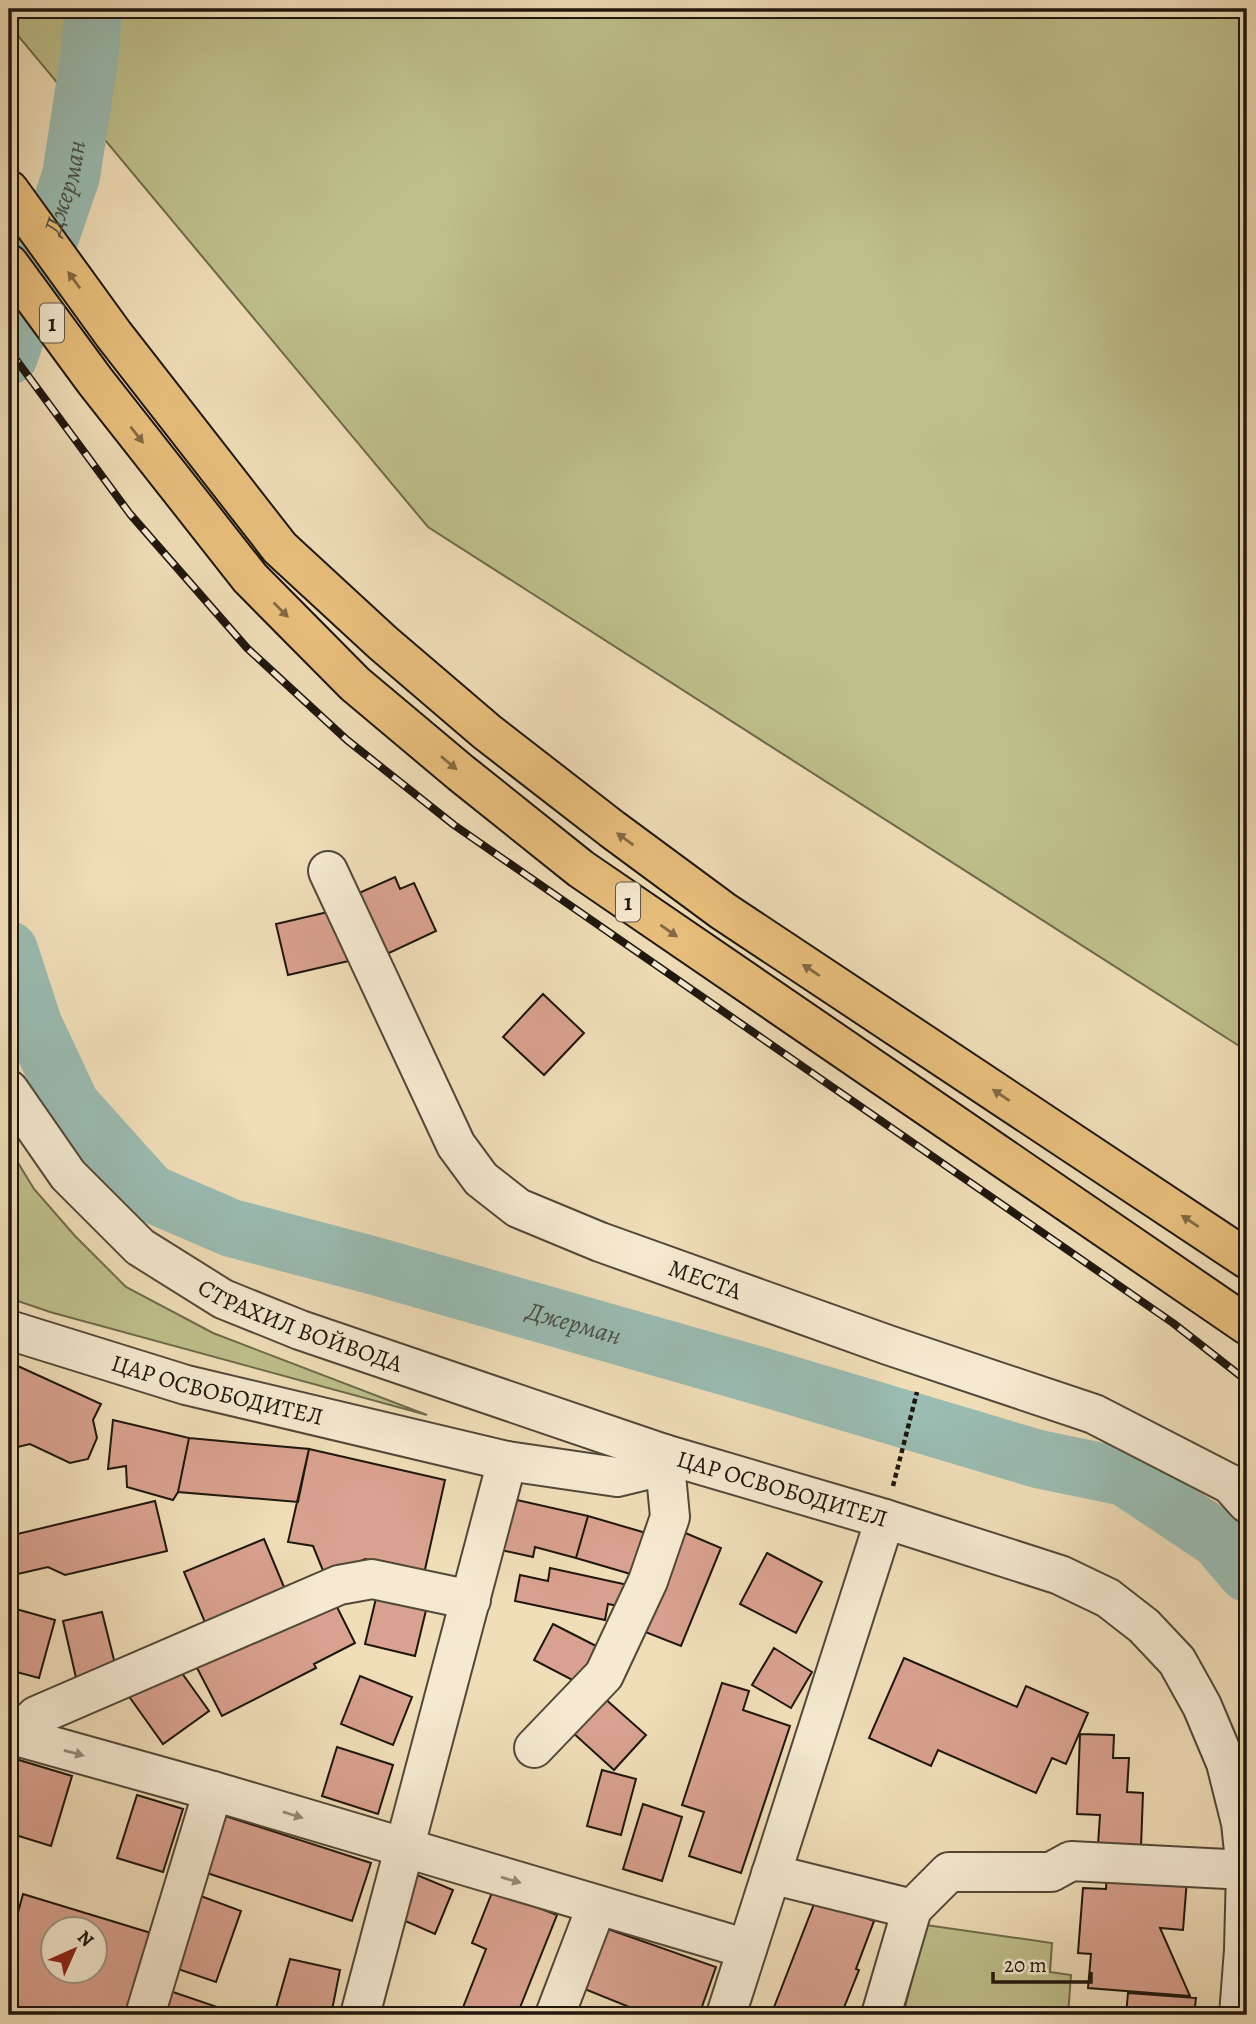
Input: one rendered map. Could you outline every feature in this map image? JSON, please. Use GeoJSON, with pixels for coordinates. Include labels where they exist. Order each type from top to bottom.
{"type":"FeatureCollection","features":[{"type":"Feature","properties":{"kind":"main road","name":"1"},"geometry":{"type":"LineString","coordinates":[[9,190],[114,335],[280,548],[383,643],[487,732],[612,830],[723,911],[1247,1259]]}},
{"type":"Feature","properties":{"kind":"main road","name":"1"},"geometry":{"type":"LineString","coordinates":[[9,264],[94,381],[250,578],[355,684],[581,869],[1247,1325]]}},
{"type":"Feature","properties":{"kind":"street","name":"МЕСТА"},"geometry":{"type":"LineString","coordinates":[[328,871],[456,1145],[481,1179],[518,1208],[600,1242],[1094,1415],[1230,1484],[1247,1503]]}},
{"type":"Feature","properties":{"kind":"street","name":"СТРАХИЛ ВОЙВОДА"},"geometry":{"type":"LineString","coordinates":[[9,1090],[68,1175],[140,1247],[223,1299],[300,1330],[664,1454]]}},
{"type":"Feature","properties":{"kind":"street","name":"ЦАР ОСВОБОДИТЕЛ"},"geometry":{"type":"LineString","coordinates":[[9,1330],[186,1385],[507,1461],[617,1477],[650,1469],[664,1454],[884,1519],[1060,1575],[1108,1598],[1144,1626],[1177,1661],[1202,1706],[1226,1763],[1241,1823],[1246,1870],[1239,2015]]}},
{"type":"Feature","properties":{"kind":"street"},"geometry":{"type":"LineString","coordinates":[[534,1748],[604,1675],[648,1581],[670,1517],[664,1454]]}},
{"type":"Feature","properties":{"kind":"street"},"geometry":{"type":"LineString","coordinates":[[360,2015],[507,1461]]}},
{"type":"Feature","properties":{"kind":"street"},"geometry":{"type":"LineString","coordinates":[[726,2015],[884,1519]]}},
{"type":"Feature","properties":{"kind":"street"},"geometry":{"type":"LineString","coordinates":[[12,1735],[36,1716],[339,1585],[372,1579],[471,1600]]}},
{"type":"Feature","properties":{"kind":"street"},"geometry":{"type":"LineString","coordinates":[[12,1735],[213,1791],[747,1949]]}},
{"type":"Feature","properties":{"kind":"street"},"geometry":{"type":"LineString","coordinates":[[145,2015],[213,1791]]}},
{"type":"Feature","properties":{"kind":"street"},"geometry":{"type":"LineString","coordinates":[[881,2015],[912,1909],[949,1872],[1051,1872],[1071,1861],[1246,1870]]}},
{"type":"Feature","properties":{"kind":"street"},"geometry":{"type":"LineString","coordinates":[[771,1874],[912,1909]]}},
{"type":"Feature","properties":{"kind":"street"},"geometry":{"type":"LineString","coordinates":[[555,2015],[597,1905]]}},
{"type":"Feature","properties":{"kind":"path"},"geometry":{"type":"LineString","coordinates":[[895,1479],[918,1387]]}},
{"type":"Feature","properties":{"kind":"green space"},"geometry":{"type":"Polygon","coordinates":[[[9,9],[1247,9],[1247,1051],[428,527],[9,25],[9,9]]]}},
{"type":"Feature","properties":{"kind":"green space"},"geometry":{"type":"Polygon","coordinates":[[[9,1148],[34,1189],[75,1236],[126,1287],[213,1333],[427,1415],[50,1312],[9,1298],[9,1148]]]}},
{"type":"Feature","properties":{"kind":"green space"},"geometry":{"type":"Polygon","coordinates":[[[926,1925],[1052,1943],[1050,1972],[1071,1975],[1068,2015],[903,2015],[926,1925]]]}},
{"type":"Feature","properties":{"kind":"building"},"geometry":{"type":"Polygon","coordinates":[[[395,877],[400,889],[414,883],[436,931],[387,954],[359,893],[395,877]]]}},
{"type":"Feature","properties":{"kind":"building"},"geometry":{"type":"Polygon","coordinates":[[[341,909],[353,960],[288,975],[276,924],[341,909]]]}},
{"type":"Feature","properties":{"kind":"building"},"geometry":{"type":"Polygon","coordinates":[[[543,994],[584,1033],[544,1075],[503,1037],[543,994]]]}},
{"type":"Feature","properties":{"kind":"building"},"geometry":{"type":"Polygon","coordinates":[[[9,1362],[101,1404],[93,1420],[97,1438],[88,1459],[70,1463],[30,1444],[13,1448],[9,1457],[9,1362]]]}},
{"type":"Feature","properties":{"kind":"building"},"geometry":{"type":"Polygon","coordinates":[[[113,1420],[189,1438],[178,1492],[173,1500],[127,1487],[126,1466],[108,1469],[113,1420]]]}},
{"type":"Feature","properties":{"kind":"building"},"geometry":{"type":"Polygon","coordinates":[[[189,1438],[309,1449],[298,1502],[178,1492],[189,1438]]]}},
{"type":"Feature","properties":{"kind":"building"},"geometry":{"type":"Polygon","coordinates":[[[309,1449],[445,1480],[424,1574],[365,1559],[326,1578],[313,1546],[288,1542],[309,1449]]]}},
{"type":"Feature","properties":{"kind":"building"},"geometry":{"type":"Polygon","coordinates":[[[508,1498],[588,1516],[576,1558],[535,1547],[533,1557],[496,1549],[508,1498]]]}},
{"type":"Feature","properties":{"kind":"building"},"geometry":{"type":"Polygon","coordinates":[[[155,1501],[167,1551],[65,1575],[48,1567],[9,1576],[9,1536],[155,1501]]]}},
{"type":"Feature","properties":{"kind":"building"},"geometry":{"type":"Polygon","coordinates":[[[588,1516],[646,1533],[634,1575],[576,1558],[588,1516]]]}},
{"type":"Feature","properties":{"kind":"building"},"geometry":{"type":"Polygon","coordinates":[[[676,1529],[721,1548],[681,1646],[635,1628],[676,1529]]]}},
{"type":"Feature","properties":{"kind":"building"},"geometry":{"type":"Polygon","coordinates":[[[264,1539],[289,1599],[209,1632],[184,1572],[264,1539]]]}},
{"type":"Feature","properties":{"kind":"building"},"geometry":{"type":"Polygon","coordinates":[[[767,1553],[822,1582],[796,1633],[740,1604],[767,1553]]]}},
{"type":"Feature","properties":{"kind":"building"},"geometry":{"type":"Polygon","coordinates":[[[550,1568],[628,1585],[623,1607],[608,1604],[605,1620],[515,1601],[520,1575],[548,1581],[550,1568]]]}},
{"type":"Feature","properties":{"kind":"building"},"geometry":{"type":"Polygon","coordinates":[[[378,1590],[428,1602],[415,1656],[365,1644],[378,1590]]]}},
{"type":"Feature","properties":{"kind":"building"},"geometry":{"type":"Polygon","coordinates":[[[335,1603],[355,1643],[314,1664],[316,1668],[222,1716],[196,1666],[335,1603]]]}},
{"type":"Feature","properties":{"kind":"building"},"geometry":{"type":"Polygon","coordinates":[[[9,1607],[55,1620],[39,1678],[9,1670],[9,1607]]]}},
{"type":"Feature","properties":{"kind":"building"},"geometry":{"type":"Polygon","coordinates":[[[102,1612],[117,1672],[77,1682],[63,1621],[102,1612]]]}},
{"type":"Feature","properties":{"kind":"building"},"geometry":{"type":"Polygon","coordinates":[[[553,1624],[602,1649],[582,1685],[534,1660],[553,1624]]]}},
{"type":"Feature","properties":{"kind":"building"},"geometry":{"type":"Polygon","coordinates":[[[774,1648],[812,1672],[791,1708],[752,1685],[774,1648]]]}},
{"type":"Feature","properties":{"kind":"building"},"geometry":{"type":"Polygon","coordinates":[[[904,1658],[1017,1707],[1026,1686],[1088,1713],[1066,1764],[1052,1758],[1036,1793],[938,1750],[931,1766],[869,1738],[904,1658]]]}},
{"type":"Feature","properties":{"kind":"building"},"geometry":{"type":"Polygon","coordinates":[[[174,1662],[209,1711],[163,1744],[128,1695],[174,1662]]]}},
{"type":"Feature","properties":{"kind":"building"},"geometry":{"type":"Polygon","coordinates":[[[360,1676],[412,1697],[393,1745],[341,1724],[360,1676]]]}},
{"type":"Feature","properties":{"kind":"building"},"geometry":{"type":"Polygon","coordinates":[[[722,1683],[749,1691],[743,1710],[790,1726],[741,1873],[689,1856],[704,1812],[682,1805],[722,1683]]]}},
{"type":"Feature","properties":{"kind":"building"},"geometry":{"type":"Polygon","coordinates":[[[603,1697],[646,1735],[614,1770],[572,1732],[603,1697]]]}},
{"type":"Feature","properties":{"kind":"building"},"geometry":{"type":"Polygon","coordinates":[[[1080,1734],[1114,1735],[1113,1758],[1129,1758],[1127,1792],[1143,1793],[1141,1847],[1098,1845],[1100,1815],[1077,1814],[1080,1734]]]}},
{"type":"Feature","properties":{"kind":"building"},"geometry":{"type":"Polygon","coordinates":[[[337,1747],[393,1765],[378,1814],[322,1796],[337,1747]]]}},
{"type":"Feature","properties":{"kind":"building"},"geometry":{"type":"Polygon","coordinates":[[[9,1757],[72,1776],[51,1846],[9,1833],[9,1757]]]}},
{"type":"Feature","properties":{"kind":"building"},"geometry":{"type":"Polygon","coordinates":[[[602,1770],[636,1779],[621,1835],[587,1826],[602,1770]]]}},
{"type":"Feature","properties":{"kind":"building"},"geometry":{"type":"Polygon","coordinates":[[[137,1795],[183,1809],[163,1872],[117,1858],[137,1795]]]}},
{"type":"Feature","properties":{"kind":"building"},"geometry":{"type":"Polygon","coordinates":[[[643,1804],[682,1817],[662,1881],[623,1869],[643,1804]]]}},
{"type":"Feature","properties":{"kind":"building"},"geometry":{"type":"Polygon","coordinates":[[[216,1813],[371,1863],[352,1921],[198,1870],[216,1813]]]}},
{"type":"Feature","properties":{"kind":"building"},"geometry":{"type":"Polygon","coordinates":[[[405,1870],[453,1890],[435,1934],[387,1913],[405,1870]]]}},
{"type":"Feature","properties":{"kind":"building"},"geometry":{"type":"Polygon","coordinates":[[[1107,1873],[1187,1879],[1183,1930],[1160,1928],[1190,1996],[1088,1988],[1091,1954],[1078,1953],[1083,1888],[1106,1889],[1107,1873]]]}},
{"type":"Feature","properties":{"kind":"building"},"geometry":{"type":"Polygon","coordinates":[[[493,1890],[557,1915],[517,2015],[460,2015],[486,1949],[472,1943],[493,1890]]]}},
{"type":"Feature","properties":{"kind":"building"},"geometry":{"type":"Polygon","coordinates":[[[23,1894],[95,1916],[38,1916],[38,1986],[108,1986],[108,1920],[151,1933],[129,2015],[9,2015],[9,1946],[23,1894]]]}},
{"type":"Feature","properties":{"kind":"building"},"geometry":{"type":"Polygon","coordinates":[[[198,1895],[241,1911],[216,1982],[172,1967],[198,1895]]]}},
{"type":"Feature","properties":{"kind":"building"},"geometry":{"type":"Polygon","coordinates":[[[816,1899],[874,1921],[856,1969],[859,1970],[841,2015],[771,2015],[816,1899]]]}},
{"type":"Feature","properties":{"kind":"building"},"geometry":{"type":"Polygon","coordinates":[[[602,1927],[716,1967],[699,2015],[649,2015],[582,1988],[602,1927]]]}},
{"type":"Feature","properties":{"kind":"building"},"geometry":{"type":"Polygon","coordinates":[[[290,1959],[340,1970],[331,2015],[274,2015],[290,1959]]]}},
{"type":"Feature","properties":{"kind":"building"},"geometry":{"type":"Polygon","coordinates":[[[167,1990],[229,2011],[227,2015],[159,2015],[167,1990]]]}},
{"type":"Feature","properties":{"kind":"building"},"geometry":{"type":"Polygon","coordinates":[[[1128,1993],[1196,1998],[1194,2015],[1126,2015],[1128,1993]]]}},
{"type":"Feature","properties":{"kind":"waterway","name":"Джерман"},"geometry":{"type":"LineString","coordinates":[[9,356],[71,176],[90,53],[93,9]]}},
{"type":"Feature","properties":{"kind":"waterway","name":"Джерман"},"geometry":{"type":"LineString","coordinates":[[9,950],[33,1024],[71,1105],[150,1193],[231,1228],[375,1266],[756,1375],[1038,1459],[1125,1477],[1218,1539],[1247,1573]]}},
{"type":"Feature","properties":{"kind":"railway"},"geometry":{"type":"LineString","coordinates":[[9,350],[130,514],[247,648],[347,740],[454,825],[1173,1323],[1247,1381]]}}]}
